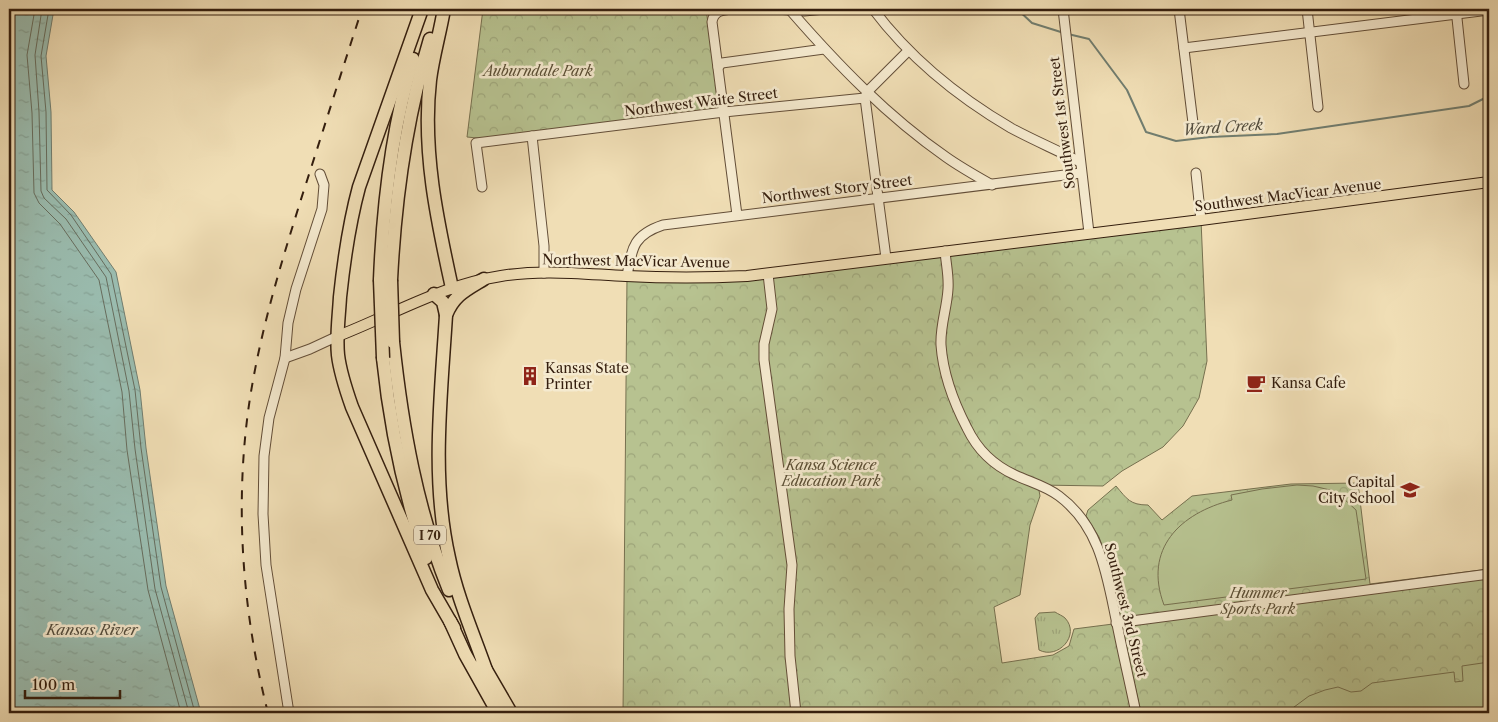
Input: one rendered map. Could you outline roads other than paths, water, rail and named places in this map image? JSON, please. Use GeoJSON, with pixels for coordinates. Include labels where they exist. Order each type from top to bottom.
{"type":"FeatureCollection","features":[{"type":"Feature","properties":{"kind":"highway"},"geometry":{"type":"LineString","coordinates":[[422,9],[355,201],[346,244],[338,356],[350,400],[432,590],[454,628]]}},
{"type":"Feature","properties":{"kind":"highway","name":"I 70"},"geometry":{"type":"LineString","coordinates":[[428,9],[409,72],[391,153],[382,233],[398,391],[405,436],[423,513],[448,587],[486,670],[511,713]]}},
{"type":"Feature","properties":{"kind":"highway","name":"I 70"},"geometry":{"type":"LineString","coordinates":[[440,9],[417,86],[402,155],[386,280],[383,358],[391,420],[404,484],[429,567],[454,628],[478,679],[498,713]]}},
{"type":"Feature","properties":{"kind":"highway"},"geometry":{"type":"LineString","coordinates":[[444,9],[430,81],[428,128],[432,188],[452,288]]}},
{"type":"Feature","properties":{"kind":"highway"},"geometry":{"type":"LineString","coordinates":[[446,315],[456,297],[484,279]]}},
{"type":"Feature","properties":{"kind":"highway"},"geometry":{"type":"LineString","coordinates":[[434,294],[443,302],[446,315],[439,456],[442,516],[452,574],[486,670]]}},
{"type":"Feature","properties":{"kind":"main road","name":"Southwest MacVicar Avenue"},"geometry":{"type":"LineString","coordinates":[[1089,233],[1489,182]]}},
{"type":"Feature","properties":{"kind":"main road","name":"Northwest MacVicar Avenue"},"geometry":{"type":"LineString","coordinates":[[338,336],[434,294],[484,279],[511,274],[544,272],[685,278],[768,274],[1089,233]]}},
{"type":"Feature","properties":{"kind":"street"},"geometry":{"type":"LineString","coordinates":[[736,9],[720,10],[714,15],[712,22],[737,215]]}},
{"type":"Feature","properties":{"kind":"street"},"geometry":{"type":"LineString","coordinates":[[776,9],[804,11],[825,9]]}},
{"type":"Feature","properties":{"kind":"street"},"geometry":{"type":"LineString","coordinates":[[873,9],[908,51],[943,82],[1012,128],[1080,162]]}},
{"type":"Feature","properties":{"kind":"street","name":"Southwest 1st Street"},"geometry":{"type":"LineString","coordinates":[[1065,9],[1064,21],[1067,50],[1089,233]]}},
{"type":"Feature","properties":{"kind":"street"},"geometry":{"type":"LineString","coordinates":[[1179,9],[1193,123]]}},
{"type":"Feature","properties":{"kind":"street"},"geometry":{"type":"LineString","coordinates":[[1307,9],[1318,107]]}},
{"type":"Feature","properties":{"kind":"street"},"geometry":{"type":"LineString","coordinates":[[790,10],[866,95],[946,157],[992,185]]}},
{"type":"Feature","properties":{"kind":"street"},"geometry":{"type":"LineString","coordinates":[[1184,48],[1456,11],[1489,10]]}},
{"type":"Feature","properties":{"kind":"street"},"geometry":{"type":"LineString","coordinates":[[1456,11],[1464,84]]}},
{"type":"Feature","properties":{"kind":"street"},"geometry":{"type":"LineString","coordinates":[[718,67],[722,63],[824,49]]}},
{"type":"Feature","properties":{"kind":"street"},"geometry":{"type":"LineString","coordinates":[[866,95],[908,51]]}},
{"type":"Feature","properties":{"kind":"street"},"geometry":{"type":"LineString","coordinates":[[866,95],[886,258]]}},
{"type":"Feature","properties":{"kind":"street","name":"Northwest Waite Street"},"geometry":{"type":"LineString","coordinates":[[482,187],[476,143],[866,95]]}},
{"type":"Feature","properties":{"kind":"street"},"geometry":{"type":"LineString","coordinates":[[532,136],[544,246],[544,272]]}},
{"type":"Feature","properties":{"kind":"street","name":"Northwest Story Street"},"geometry":{"type":"LineString","coordinates":[[627,276],[633,246],[645,233],[663,225],[1082,173]]}},
{"type":"Feature","properties":{"kind":"street"},"geometry":{"type":"LineString","coordinates":[[1196,173],[1201,220]]}},
{"type":"Feature","properties":{"kind":"street"},"geometry":{"type":"LineString","coordinates":[[289,713],[266,565],[263,514],[264,463],[267,429],[273,398],[285,358],[285,336],[296,289],[322,209],[324,185],[320,174]]}},
{"type":"Feature","properties":{"kind":"street","name":"Southwest 3rd Street"},"geometry":{"type":"LineString","coordinates":[[944,251],[949,288],[941,345],[944,369],[956,405],[974,441],[989,459],[1013,475],[1038,484],[1058,496],[1078,513],[1094,538],[1101,555],[1136,713]]}},
{"type":"Feature","properties":{"kind":"street"},"geometry":{"type":"LineString","coordinates":[[768,274],[772,309],[764,344],[764,360],[792,565],[789,609],[790,656],[796,713]]}},
{"type":"Feature","properties":{"kind":"street","name":"Northwest MacVicar Avenue"},"geometry":{"type":"LineString","coordinates":[[285,358],[338,336]]}},
{"type":"Feature","properties":{"kind":"street"},"geometry":{"type":"LineString","coordinates":[[1116,623],[1489,574]]}},
{"type":"Feature","properties":{"kind":"water","name":"Kansas River"},"geometry":{"type":"Polygon","coordinates":[[[9,9],[54,9],[46,56],[51,112],[52,190],[74,212],[116,272],[140,390],[146,448],[166,586],[201,713],[9,713],[9,9]]]}},
{"type":"Feature","properties":{"kind":"waterway","name":"Ward Creek"},"geometry":{"type":"LineString","coordinates":[[1017,9],[1032,23],[1064,33]]}},
{"type":"Feature","properties":{"kind":"waterway","name":"Ward Creek"},"geometry":{"type":"LineString","coordinates":[[1068,34],[1089,39],[1127,90],[1146,132],[1176,141],[1210,137],[1277,134],[1469,106],[1489,96]]}},
{"type":"Feature","properties":{"kind":"railway"},"geometry":{"type":"LineString","coordinates":[[268,713],[252,635],[243,556],[242,477],[250,398],[266,320],[280,269],[362,9]]}},
{"type":"Feature","properties":{"kind":"place","name":"Kansas State Printer"},"geometry":{"type":"Point","coordinates":[530,376]}},
{"type":"Feature","properties":{"kind":"place","name":"Kansa Cafe"},"geometry":{"type":"Point","coordinates":[1256,383]}},
{"type":"Feature","properties":{"kind":"place","name":"Capital City School"},"geometry":{"type":"Point","coordinates":[1410,490]}},
{"type":"Feature","properties":{"kind":"park label","name":"Auburndale Park"},"geometry":{"type":"Point","coordinates":[538,71]}},
{"type":"Feature","properties":{"kind":"park label","name":"Kansa Science Education Park"},"geometry":{"type":"Point","coordinates":[831,474]}},
{"type":"Feature","properties":{"kind":"park label","name":"Hummer Sports Park"},"geometry":{"type":"Point","coordinates":[1258,602]}}]}
